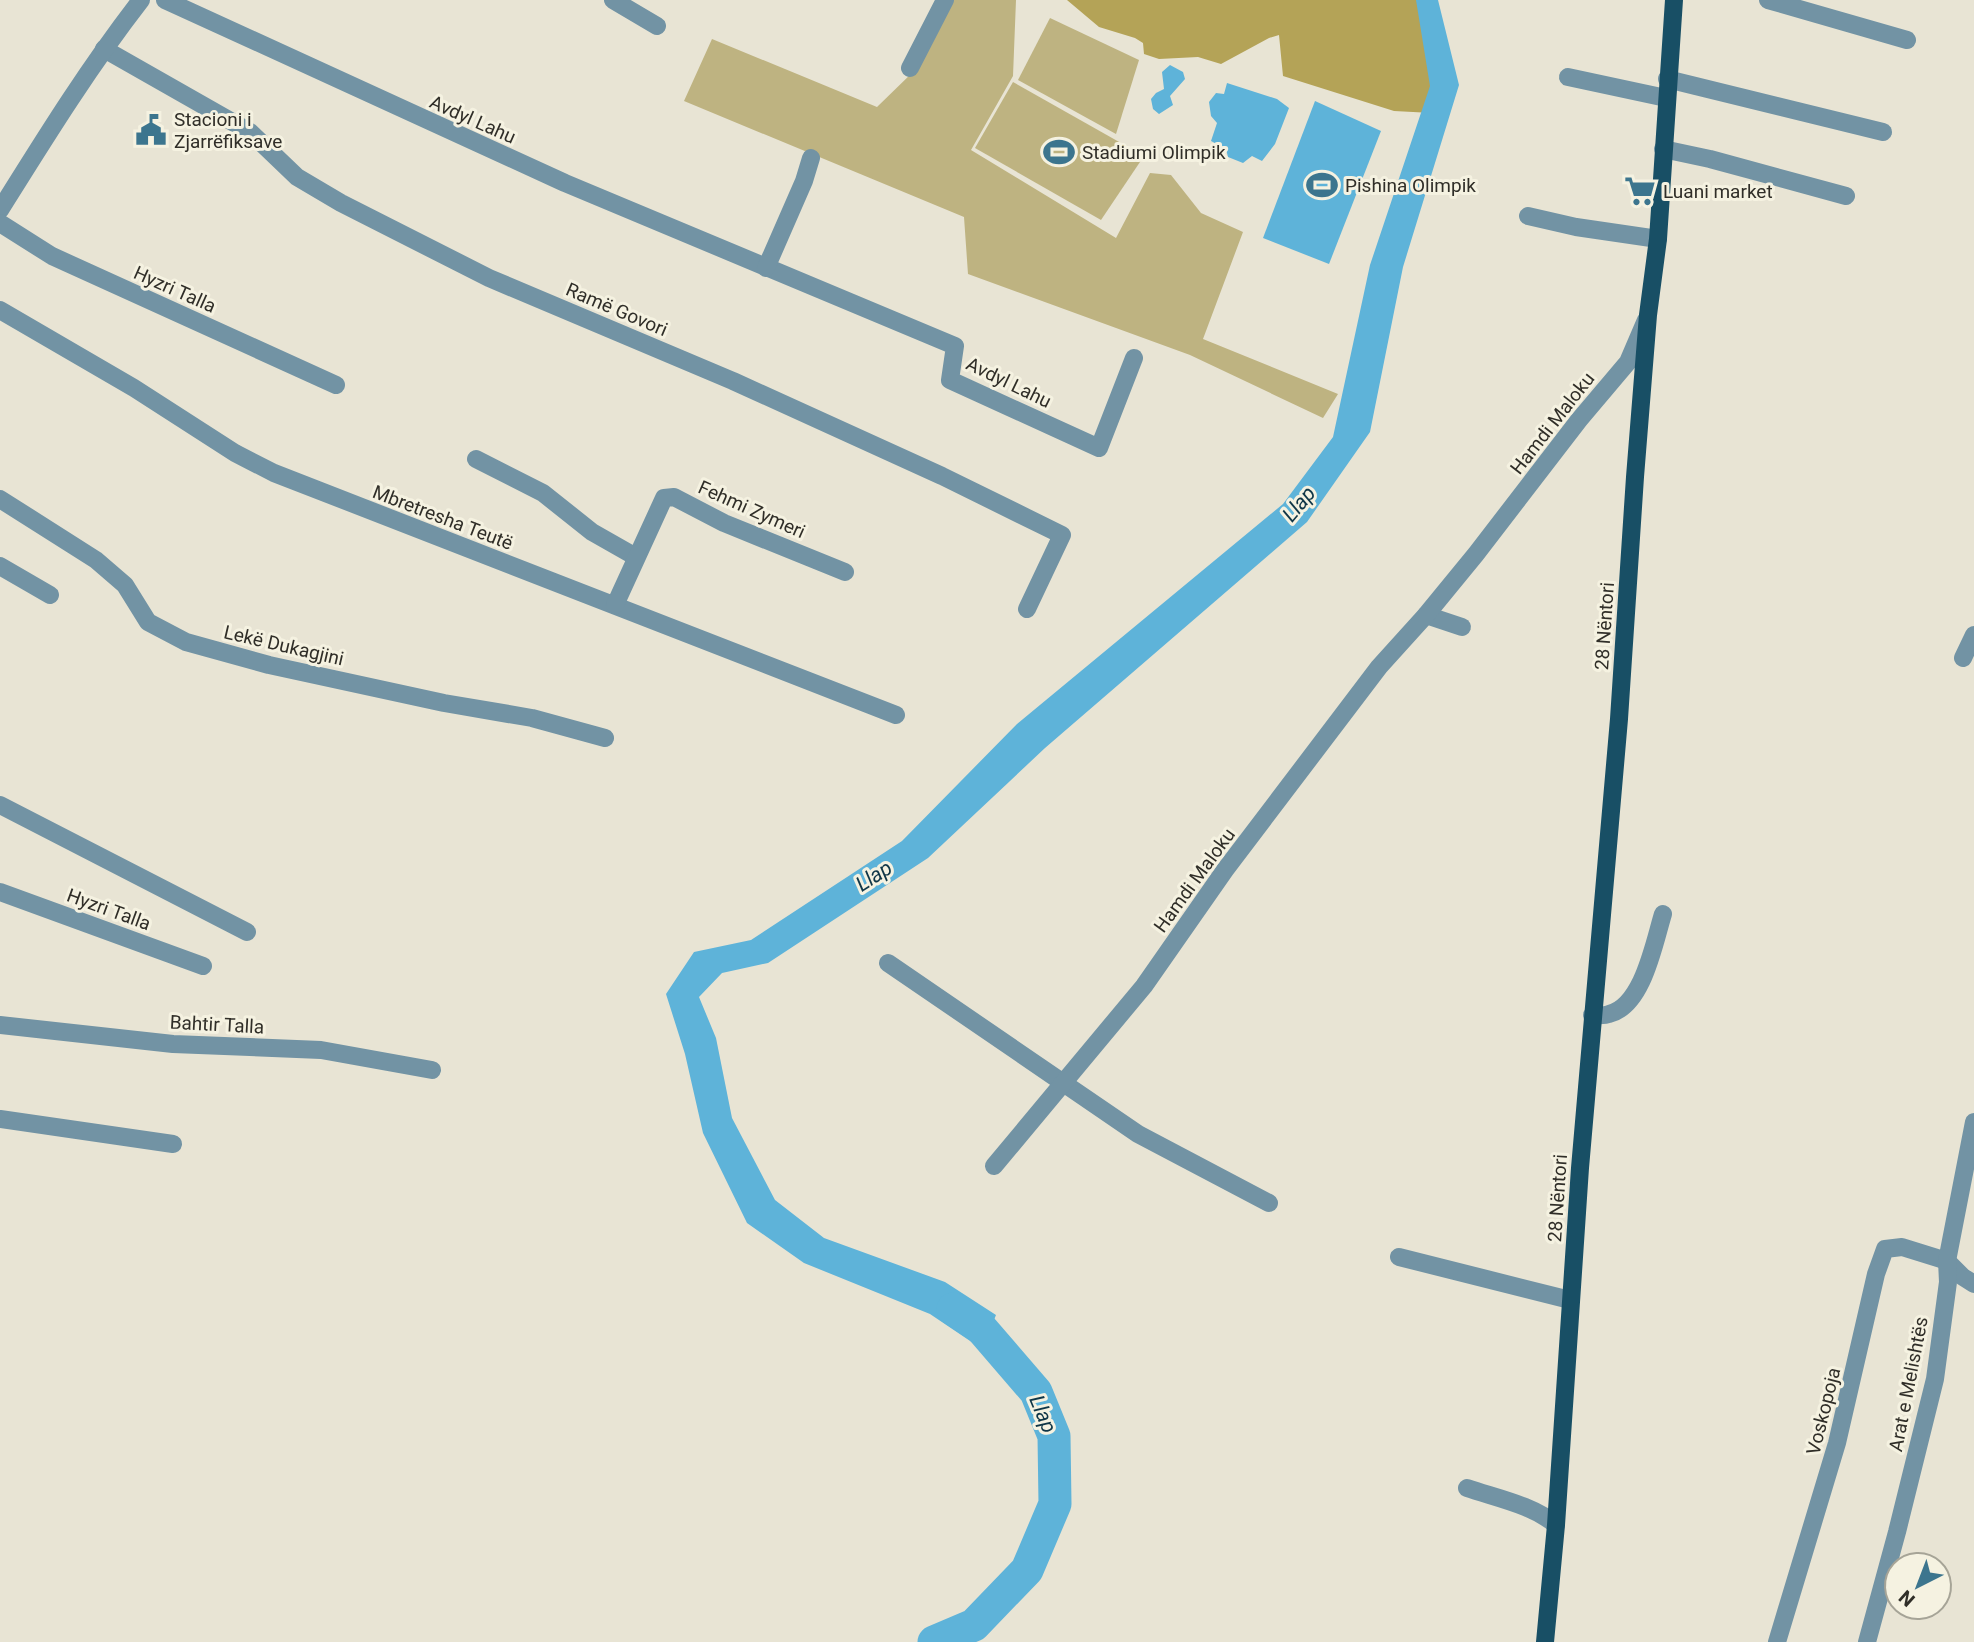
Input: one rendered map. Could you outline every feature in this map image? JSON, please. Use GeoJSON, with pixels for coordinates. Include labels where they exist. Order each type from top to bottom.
{"type":"FeatureCollection","features":[{"type":"Feature","properties":{"kind":"main road","name":"28 Nëntori"},"geometry":{"type":"LineString","coordinates":[[1545,1642],[1556,1525],[1592,1015],[1619,719],[1648,315],[1658,239],[1674,0]]}},
{"type":"Feature","properties":{"kind":"street"},"geometry":{"type":"LineString","coordinates":[[0,210],[66,103],[141,0]]}},
{"type":"Feature","properties":{"kind":"street","name":"Avdyl Lahu"},"geometry":{"type":"LineString","coordinates":[[165,0],[469,141],[955,346],[950,380],[1099,448],[1134,358]]}},
{"type":"Feature","properties":{"kind":"street"},"geometry":{"type":"LineString","coordinates":[[613,0],[657,26]]}},
{"type":"Feature","properties":{"kind":"street"},"geometry":{"type":"LineString","coordinates":[[910,68],[945,0]]}},
{"type":"Feature","properties":{"kind":"street"},"geometry":{"type":"LineString","coordinates":[[1768,0],[1907,40]]}},
{"type":"Feature","properties":{"kind":"street","name":"Ramë Govori"},"geometry":{"type":"LineString","coordinates":[[104,48],[250,132],[297,177],[390,228],[489,278],[745,386],[942,476],[1062,535],[1027,609]]}},
{"type":"Feature","properties":{"kind":"street"},"geometry":{"type":"LineString","coordinates":[[1568,77],[1666,98]]}},
{"type":"Feature","properties":{"kind":"street"},"geometry":{"type":"LineString","coordinates":[[1667,79],[1883,132]]}},
{"type":"Feature","properties":{"kind":"street"},"geometry":{"type":"LineString","coordinates":[[1663,149],[1846,196]]}},
{"type":"Feature","properties":{"kind":"street"},"geometry":{"type":"LineString","coordinates":[[766,268],[804,181],[811,158]]}},
{"type":"Feature","properties":{"kind":"street"},"geometry":{"type":"LineString","coordinates":[[1528,216],[1576,227],[1658,239]]}},
{"type":"Feature","properties":{"kind":"street","name":"Hyzri Talla"},"geometry":{"type":"LineString","coordinates":[[0,223],[52,256],[336,385]]}},
{"type":"Feature","properties":{"kind":"street","name":"Mbretresha Teutë"},"geometry":{"type":"LineString","coordinates":[[0,310],[134,388],[235,453],[274,473],[896,715]]}},
{"type":"Feature","properties":{"kind":"street","name":"Hamdi Maloku"},"geometry":{"type":"LineString","coordinates":[[994,1167],[1144,986],[1225,870],[1379,667],[1426,615],[1579,420],[1628,362],[1648,315]]}},
{"type":"Feature","properties":{"kind":"street"},"geometry":{"type":"LineString","coordinates":[[476,459],[543,493],[592,531],[636,557]]}},
{"type":"Feature","properties":{"kind":"street","name":"Fehmi Zymeri"},"geometry":{"type":"LineString","coordinates":[[615,605],[664,498],[674,497],[724,523],[845,572]]}},
{"type":"Feature","properties":{"kind":"street","name":"Lekë Dukagjini"},"geometry":{"type":"LineString","coordinates":[[0,499],[96,560],[125,585],[148,622],[186,642],[269,665],[444,703],[532,718],[605,738]]}},
{"type":"Feature","properties":{"kind":"street"},"geometry":{"type":"LineString","coordinates":[[0,566],[50,595]]}},
{"type":"Feature","properties":{"kind":"street"},"geometry":{"type":"LineString","coordinates":[[1426,615],[1462,627]]}},
{"type":"Feature","properties":{"kind":"street"},"geometry":{"type":"LineString","coordinates":[[1963,658],[1974,635]]}},
{"type":"Feature","properties":{"kind":"street"},"geometry":{"type":"LineString","coordinates":[[0,805],[247,932]]}},
{"type":"Feature","properties":{"kind":"street","name":"Hyzri Talla"},"geometry":{"type":"LineString","coordinates":[[0,892],[203,966]]}},
{"type":"Feature","properties":{"kind":"street"},"geometry":{"type":"LineString","coordinates":[[1592,1015],[1617,1011],[1635,995],[1663,914]]}},
{"type":"Feature","properties":{"kind":"street"},"geometry":{"type":"LineString","coordinates":[[888,963],[1138,1134],[1269,1203]]}},
{"type":"Feature","properties":{"kind":"street","name":"Bahtir Talla"},"geometry":{"type":"LineString","coordinates":[[0,1025],[173,1044],[321,1050],[432,1070]]}},
{"type":"Feature","properties":{"kind":"street"},"geometry":{"type":"LineString","coordinates":[[0,1119],[173,1144]]}},
{"type":"Feature","properties":{"kind":"street","name":"Arat e Melishtës"},"geometry":{"type":"LineString","coordinates":[[1867,1642],[1935,1379],[1948,1282],[1947,1261],[1973,1128]]}},
{"type":"Feature","properties":{"kind":"street","name":"Voskopoja"},"geometry":{"type":"LineString","coordinates":[[1777,1642],[1834,1457],[1876,1274],[1885,1249],[1902,1247],[1947,1261]]}},
{"type":"Feature","properties":{"kind":"street"},"geometry":{"type":"LineString","coordinates":[[1399,1257],[1570,1300]]}},
{"type":"Feature","properties":{"kind":"street"},"geometry":{"type":"LineString","coordinates":[[1947,1261],[1974,1284]]}},
{"type":"Feature","properties":{"kind":"street"},"geometry":{"type":"LineString","coordinates":[[1467,1488],[1548,1518],[1556,1525]]}},
{"type":"Feature","properties":{"kind":"shaded area"},"geometry":{"type":"Polygon","coordinates":[[[952,0],[1016,0],[1013,76],[971,150],[1116,238],[1150,173],[1171,175],[1201,213],[1243,232],[1203,339],[1338,394],[1323,418],[1190,355],[968,274],[964,217],[684,101],[712,39],[877,107],[914,71],[952,0]]]}},
{"type":"Feature","properties":{"kind":"shaded area"},"geometry":{"type":"Polygon","coordinates":[[[1067,0],[1425,0],[1432,113],[1394,111],[1283,76],[1279,35],[1221,64],[1198,57],[1159,59],[1144,54],[1143,43],[1135,38],[1099,27],[1067,0]]]}},
{"type":"Feature","properties":{"kind":"shaded area"},"geometry":{"type":"Polygon","coordinates":[[[1050,18],[1139,60],[1116,134],[1018,80],[1050,18]]]}},
{"type":"Feature","properties":{"kind":"shaded area","name":"Stadiumi Olimpik"},"geometry":{"type":"Polygon","coordinates":[[[1013,82],[1144,156],[1101,220],[975,148],[1013,82]]]}},
{"type":"Feature","properties":{"kind":"water"},"geometry":{"type":"Polygon","coordinates":[[[1416,0],[1438,0],[1459,85],[1403,267],[1370,432],[1307,522],[1045,748],[928,858],[768,963],[722,973],[699,997],[716,1038],[732,1118],[775,1200],[824,1238],[945,1282],[996,1315],[982,1349],[930,1314],[804,1263],[747,1223],[703,1133],[685,1054],[666,994],[694,952],[751,940],[902,841],[1017,724],[1283,504],[1333,437],[1370,265],[1430,86],[1416,0]]]}},
{"type":"Feature","properties":{"kind":"water"},"geometry":{"type":"Polygon","coordinates":[[[1170,65],[1183,72],[1185,79],[1170,96],[1173,105],[1159,114],[1153,109],[1151,99],[1164,89],[1162,72],[1170,65]]]}},
{"type":"Feature","properties":{"kind":"water"},"geometry":{"type":"Polygon","coordinates":[[[1227,83],[1277,99],[1289,108],[1275,144],[1262,161],[1252,156],[1243,163],[1228,157],[1226,149],[1211,141],[1217,123],[1211,116],[1209,102],[1216,93],[1224,94],[1227,83]]]}},
{"type":"Feature","properties":{"kind":"water","name":"Pishina Olimpik"},"geometry":{"type":"Polygon","coordinates":[[[1315,101],[1381,131],[1329,264],[1263,238],[1315,101]]]}},
{"type":"Feature","properties":{"kind":"waterway","name":"Llap"},"geometry":{"type":"LineString","coordinates":[[934,1642],[974,1625],[1027,1570],[1055,1504],[1054,1436],[1036,1392],[980,1327],[953,1309]]}},
{"type":"Feature","properties":{"kind":"place","name":"Stacioni i Zjarrëfiksave"},"geometry":{"type":"Point","coordinates":[151,130]}},
{"type":"Feature","properties":{"kind":"place","name":"Stadiumi Olimpik"},"geometry":{"type":"Point","coordinates":[1059,152]}},
{"type":"Feature","properties":{"kind":"place","name":"Pishina Olimpik"},"geometry":{"type":"Point","coordinates":[1322,185]}},
{"type":"Feature","properties":{"kind":"place","name":"Luani market"},"geometry":{"type":"Point","coordinates":[1640,191]}}]}
